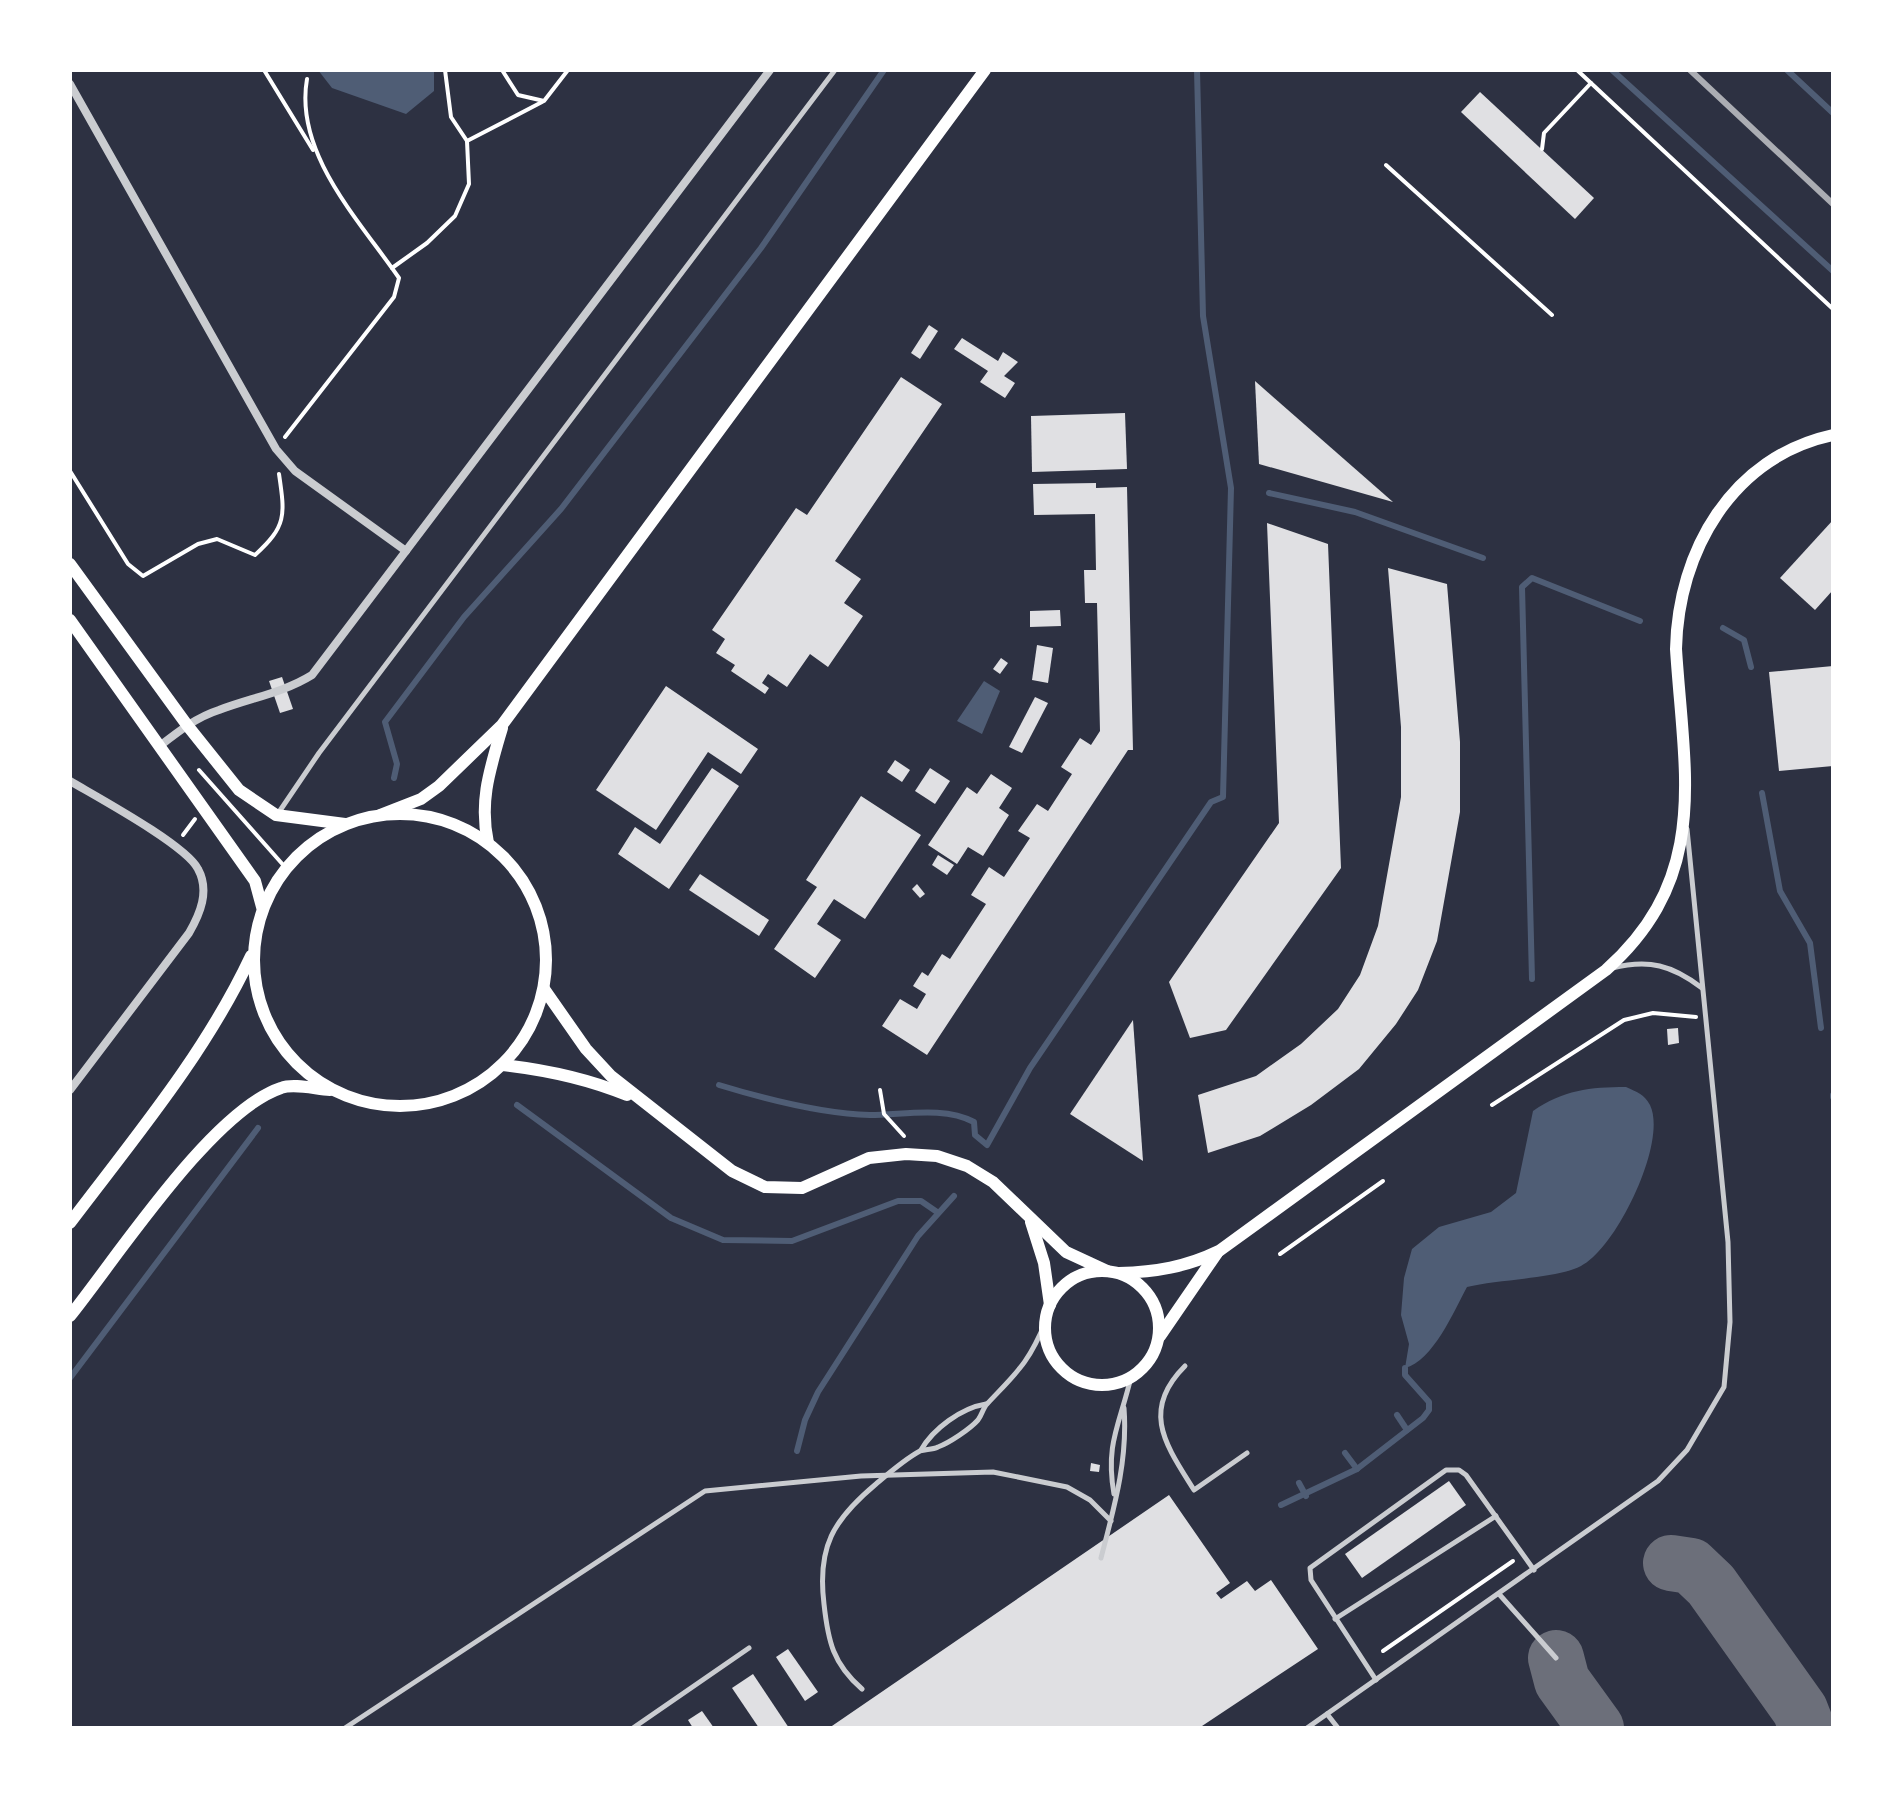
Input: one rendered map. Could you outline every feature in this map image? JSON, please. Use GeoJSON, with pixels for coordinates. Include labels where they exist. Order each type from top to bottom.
{"type":"FeatureCollection","features":[{"type":"Feature","properties":{"kind":"main road"},"geometry":{"type":"LineString","coordinates":[[380,815],[418,814],[455,824],[488,843],[524,882],[536,906],[546,947],[544,989],[529,1030],[503,1065],[475,1087],[442,1101],[394,1107],[363,1102],[333,1090],[305,1072],[282,1047],[255,987],[253,953],[262,907],[285,867],[313,842],[345,824],[421,799],[439,786],[502,725],[985,70]]}},
{"type":"Feature","properties":{"kind":"main road"},"geometry":{"type":"LineString","coordinates":[[1219,1251],[1158,1339],[1146,1365],[1131,1377],[1101,1385],[1071,1376],[1051,1352],[1046,1321],[1050,1305],[1059,1290],[1073,1279],[1113,1272],[1159,1271],[1197,1261],[1219,1251],[1606,970],[1648,927],[1675,874],[1686,816],[1676,649],[1677,621],[1688,567],[1713,517],[1750,476],[1796,445],[1833,435]]}},
{"type":"Feature","properties":{"kind":"main road"},"geometry":{"type":"LineString","coordinates":[[70,564],[187,725],[239,790],[276,815],[345,824]]}},
{"type":"Feature","properties":{"kind":"main road"},"geometry":{"type":"LineString","coordinates":[[70,620],[255,881],[262,907]]}},
{"type":"Feature","properties":{"kind":"main road"},"geometry":{"type":"LineString","coordinates":[[488,843],[483,819],[483,790],[502,725]]}},
{"type":"Feature","properties":{"kind":"main road"},"geometry":{"type":"LineString","coordinates":[[70,1223],[193,1060],[216,1026],[253,953]]}},
{"type":"Feature","properties":{"kind":"main road"},"geometry":{"type":"LineString","coordinates":[[544,989],[586,1049],[638,1100],[732,1171],[765,1187],[802,1188],[869,1158],[906,1154],[937,1156],[967,1166],[993,1182],[1066,1252],[1141,1286],[1156,1307],[1158,1339]]}},
{"type":"Feature","properties":{"kind":"main road"},"geometry":{"type":"LineString","coordinates":[[503,1065],[565,1074],[638,1100]]}},
{"type":"Feature","properties":{"kind":"main road"},"geometry":{"type":"LineString","coordinates":[[70,1316],[212,1136],[253,1100],[285,1086],[333,1090]]}},
{"type":"Feature","properties":{"kind":"main road"},"geometry":{"type":"LineString","coordinates":[[1030,1219],[1044,1263],[1050,1305]]}},
{"type":"Feature","properties":{"kind":"street"},"geometry":{"type":"LineString","coordinates":[[161,745],[187,725],[216,710],[296,685],[312,675],[770,70]]}},
{"type":"Feature","properties":{"kind":"street"},"geometry":{"type":"LineString","coordinates":[[70,84],[276,449],[295,471],[406,551]]}},
{"type":"Feature","properties":{"kind":"street"},"geometry":{"type":"LineString","coordinates":[[70,781],[175,847],[198,867],[203,888],[202,912],[189,933],[70,1090]]}},
{"type":"Feature","properties":{"kind":"lane"},"geometry":{"type":"LineString","coordinates":[[276,815],[319,753],[835,70]]}},
{"type":"Feature","properties":{"kind":"lane"},"geometry":{"type":"LineString","coordinates":[[1307,1728],[1658,1481],[1687,1450],[1724,1387],[1730,1322],[1728,1242],[1686,816]]}},
{"type":"Feature","properties":{"kind":"lane"},"geometry":{"type":"LineString","coordinates":[[1606,970],[1637,962],[1660,963],[1703,988]]}},
{"type":"Feature","properties":{"kind":"lane"},"geometry":{"type":"LineString","coordinates":[[862,1689],[833,1658],[823,1596],[827,1543],[842,1515],[855,1501],[921,1451],[939,1447],[978,1420],[987,1404],[1011,1383],[1028,1360],[1046,1321]]}},
{"type":"Feature","properties":{"kind":"lane"},"geometry":{"type":"LineString","coordinates":[[1185,1366],[1169,1382],[1160,1416],[1170,1452],[1194,1490],[1247,1453]]}},
{"type":"Feature","properties":{"kind":"lane"},"geometry":{"type":"LineString","coordinates":[[1115,1499],[1109,1466],[1111,1438],[1124,1408],[1131,1377]]}},
{"type":"Feature","properties":{"kind":"lane"},"geometry":{"type":"LineString","coordinates":[[921,1451],[928,1437],[951,1420],[971,1407],[987,1404]]}},
{"type":"Feature","properties":{"kind":"lane"},"geometry":{"type":"LineString","coordinates":[[1101,1558],[1127,1439],[1124,1408]]}},
{"type":"Feature","properties":{"kind":"lane"},"geometry":{"type":"LineString","coordinates":[[1376,1680],[1311,1580],[1310,1568],[1446,1470],[1459,1470],[1466,1475],[1534,1570]]}},
{"type":"Feature","properties":{"kind":"lane"},"geometry":{"type":"LineString","coordinates":[[345,1728],[687,1499],[705,1491],[965,1471],[1021,1476],[1078,1492],[1111,1521]]}},
{"type":"Feature","properties":{"kind":"lane"},"geometry":{"type":"LineString","coordinates":[[1335,1619],[1496,1516]]}},
{"type":"Feature","properties":{"kind":"lane"},"geometry":{"type":"LineString","coordinates":[[1499,1594],[1556,1658]]}},
{"type":"Feature","properties":{"kind":"lane"},"geometry":{"type":"LineString","coordinates":[[633,1728],[749,1648]]}},
{"type":"Feature","properties":{"kind":"lane"},"geometry":{"type":"LineString","coordinates":[[1327,1714],[1338,1728]]}},
{"type":"Feature","properties":{"kind":"path"},"geometry":{"type":"LineString","coordinates":[[70,471],[128,564],[143,576],[198,544],[217,539],[255,555],[275,536],[285,511],[276,449],[394,297],[399,278],[317,157],[264,70]]}},
{"type":"Feature","properties":{"kind":"path"},"geometry":{"type":"LineString","coordinates":[[392,268],[427,243],[455,216],[469,184],[467,141],[451,117],[445,70]]}},
{"type":"Feature","properties":{"kind":"path"},"geometry":{"type":"LineString","coordinates":[[502,70],[518,95],[544,101]]}},
{"type":"Feature","properties":{"kind":"path"},"geometry":{"type":"LineString","coordinates":[[467,141],[544,101],[568,70]]}},
{"type":"Feature","properties":{"kind":"path"},"geometry":{"type":"LineString","coordinates":[[1577,70],[1833,309]]}},
{"type":"Feature","properties":{"kind":"path"},"geometry":{"type":"LineString","coordinates":[[307,79],[303,106],[317,157]]}},
{"type":"Feature","properties":{"kind":"path"},"geometry":{"type":"LineString","coordinates":[[1542,149],[1544,133],[1591,83]]}},
{"type":"Feature","properties":{"kind":"path"},"geometry":{"type":"LineString","coordinates":[[1386,165],[1552,315]]}},
{"type":"Feature","properties":{"kind":"path"},"geometry":{"type":"LineString","coordinates":[[172,736],[216,792],[285,867]]}},
{"type":"Feature","properties":{"kind":"path"},"geometry":{"type":"LineString","coordinates":[[175,847],[204,807]]}},
{"type":"Feature","properties":{"kind":"path"},"geometry":{"type":"LineString","coordinates":[[1492,1105],[1624,1020],[1653,1013],[1706,1017]]}},
{"type":"Feature","properties":{"kind":"path"},"geometry":{"type":"LineString","coordinates":[[880,1090],[884,1114],[904,1136]]}},
{"type":"Feature","properties":{"kind":"path"},"geometry":{"type":"LineString","coordinates":[[1280,1254],[1383,1181]]}},
{"type":"Feature","properties":{"kind":"path"},"geometry":{"type":"LineString","coordinates":[[1383,1651],[1523,1554]]}},
{"type":"Feature","properties":{"kind":"water"},"geometry":{"type":"Polygon","coordinates":[[[318,70],[434,70],[434,91],[406,114],[332,88],[318,70]]]}},
{"type":"Feature","properties":{"kind":"water"},"geometry":{"type":"Polygon","coordinates":[[[984,681],[1000,691],[982,734],[957,721],[984,681]]]}},
{"type":"Feature","properties":{"kind":"water"},"geometry":{"type":"Polygon","coordinates":[[[1626,1087],[1643,1096],[1650,1105],[1654,1122],[1652,1143],[1635,1193],[1609,1239],[1595,1256],[1570,1270],[1467,1287],[1433,1346],[1425,1356],[1405,1368],[1409,1344],[1401,1315],[1404,1278],[1412,1249],[1439,1227],[1491,1212],[1516,1193],[1533,1111],[1555,1098],[1577,1091],[1626,1087]]]}},
{"type":"Feature","properties":{"kind":"building"},"geometry":{"type":"Polygon","coordinates":[[[1480,92],[1594,198],[1575,219],[1461,112],[1480,92]]]}},
{"type":"Feature","properties":{"kind":"building"},"geometry":{"type":"Polygon","coordinates":[[[929,325],[938,331],[920,359],[911,353],[929,325]]]}},
{"type":"Feature","properties":{"kind":"building"},"geometry":{"type":"Polygon","coordinates":[[[962,338],[998,361],[1003,352],[1018,362],[1004,376],[1015,383],[1005,398],[980,382],[988,371],[954,349],[962,338]]]}},
{"type":"Feature","properties":{"kind":"building"},"geometry":{"type":"Polygon","coordinates":[[[901,377],[942,404],[835,561],[861,579],[844,603],[863,616],[828,667],[810,654],[787,687],[768,674],[762,683],[769,688],[765,694],[731,671],[735,665],[716,653],[725,639],[712,630],[796,508],[807,515],[901,377]]]}},
{"type":"Feature","properties":{"kind":"building"},"geometry":{"type":"Polygon","coordinates":[[[1255,381],[1393,502],[1259,464],[1255,381]]]}},
{"type":"Feature","properties":{"kind":"building"},"geometry":{"type":"Polygon","coordinates":[[[1125,413],[1127,469],[1032,472],[1031,416],[1125,413]]]}},
{"type":"Feature","properties":{"kind":"building"},"geometry":{"type":"Polygon","coordinates":[[[1096,483],[1096,488],[1127,487],[1133,750],[1128,750],[927,1055],[882,1026],[900,999],[917,1009],[926,994],[913,986],[922,972],[928,976],[942,954],[950,959],[986,904],[971,895],[989,867],[1004,877],[1030,838],[1018,831],[1037,804],[1048,811],[1072,774],[1061,767],[1080,738],[1091,745],[1100,731],[1097,603],[1085,603],[1084,570],[1096,570],[1095,514],[1034,515],[1033,484],[1096,483]]]}},
{"type":"Feature","properties":{"kind":"building"},"geometry":{"type":"Polygon","coordinates":[[[1833,520],[1833,590],[1815,610],[1780,578],[1833,520]]]}},
{"type":"Feature","properties":{"kind":"building"},"geometry":{"type":"Polygon","coordinates":[[[1267,523],[1328,544],[1341,868],[1226,1030],[1190,1038],[1169,982],[1279,823],[1267,523]]]}},
{"type":"Feature","properties":{"kind":"building"},"geometry":{"type":"Polygon","coordinates":[[[1388,568],[1447,584],[1460,742],[1460,812],[1437,941],[1418,990],[1396,1024],[1359,1069],[1311,1105],[1260,1136],[1208,1153],[1198,1095],[1256,1076],[1301,1044],[1338,1009],[1360,975],[1378,926],[1401,797],[1401,727],[1388,568]]]}},
{"type":"Feature","properties":{"kind":"building"},"geometry":{"type":"Polygon","coordinates":[[[1060,610],[1061,626],[1030,627],[1030,611],[1060,610]]]}},
{"type":"Feature","properties":{"kind":"building"},"geometry":{"type":"Polygon","coordinates":[[[1037,645],[1053,648],[1048,683],[1032,680],[1037,645]]]}},
{"type":"Feature","properties":{"kind":"building"},"geometry":{"type":"Polygon","coordinates":[[[1001,658],[1008,663],[1000,674],[993,669],[1001,658]]]}},
{"type":"Feature","properties":{"kind":"building"},"geometry":{"type":"Polygon","coordinates":[[[1833,666],[1833,766],[1779,771],[1769,672],[1833,666]]]}},
{"type":"Feature","properties":{"kind":"building"},"geometry":{"type":"Polygon","coordinates":[[[282,677],[293,709],[280,713],[269,681],[282,677]]]}},
{"type":"Feature","properties":{"kind":"building"},"geometry":{"type":"Polygon","coordinates":[[[666,686],[758,749],[741,774],[708,752],[656,830],[596,790],[666,686]]]}},
{"type":"Feature","properties":{"kind":"building"},"geometry":{"type":"Polygon","coordinates":[[[1035,697],[1048,703],[1022,753],[1009,747],[1035,697]]]}},
{"type":"Feature","properties":{"kind":"building"},"geometry":{"type":"Polygon","coordinates":[[[895,760],[910,770],[902,782],[887,772],[895,760]]]}},
{"type":"Feature","properties":{"kind":"building"},"geometry":{"type":"Polygon","coordinates":[[[712,768],[739,786],[669,889],[618,854],[635,827],[660,844],[712,768]]]}},
{"type":"Feature","properties":{"kind":"building"},"geometry":{"type":"Polygon","coordinates":[[[930,768],[950,781],[935,804],[915,791],[930,768]]]}},
{"type":"Feature","properties":{"kind":"building"},"geometry":{"type":"Polygon","coordinates":[[[991,774],[1012,788],[999,808],[1009,815],[983,856],[968,847],[957,864],[928,845],[967,787],[977,794],[991,774]]]}},
{"type":"Feature","properties":{"kind":"building"},"geometry":{"type":"Polygon","coordinates":[[[861,796],[921,835],[865,919],[834,899],[817,924],[841,940],[815,978],[774,949],[817,887],[806,880],[861,796]]]}},
{"type":"Feature","properties":{"kind":"building"},"geometry":{"type":"Polygon","coordinates":[[[938,855],[954,865],[947,875],[932,865],[938,855]]]}},
{"type":"Feature","properties":{"kind":"building"},"geometry":{"type":"Polygon","coordinates":[[[700,874],[769,920],[759,936],[689,890],[700,874]]]}},
{"type":"Feature","properties":{"kind":"building"},"geometry":{"type":"Polygon","coordinates":[[[917,884],[925,894],[920,898],[912,889],[917,884]]]}},
{"type":"Feature","properties":{"kind":"building"},"geometry":{"type":"Polygon","coordinates":[[[1133,1020],[1143,1161],[1070,1114],[1133,1020]]]}},
{"type":"Feature","properties":{"kind":"building"},"geometry":{"type":"Polygon","coordinates":[[[1678,1028],[1679,1043],[1668,1045],[1667,1029],[1678,1028]]]}},
{"type":"Feature","properties":{"kind":"building"},"geometry":{"type":"Polygon","coordinates":[[[1091,1463],[1100,1465],[1099,1472],[1090,1471],[1091,1463]]]}},
{"type":"Feature","properties":{"kind":"building"},"geometry":{"type":"Polygon","coordinates":[[[1449,1481],[1466,1505],[1362,1578],[1345,1554],[1449,1481]]]}},
{"type":"Feature","properties":{"kind":"building"},"geometry":{"type":"Polygon","coordinates":[[[1169,1495],[1230,1583],[1216,1593],[1221,1599],[1247,1581],[1255,1591],[1271,1580],[1318,1649],[1199,1728],[829,1728],[1169,1495]]]}},
{"type":"Feature","properties":{"kind":"building"},"geometry":{"type":"Polygon","coordinates":[[[788,1649],[818,1692],[805,1701],[776,1657],[788,1649]]]}},
{"type":"Feature","properties":{"kind":"building"},"geometry":{"type":"Polygon","coordinates":[[[753,1674],[789,1728],[759,1728],[732,1688],[753,1674]]]}},
{"type":"Feature","properties":{"kind":"building"},"geometry":{"type":"Polygon","coordinates":[[[702,1711],[714,1728],[693,1728],[688,1720],[702,1711]]]}},
{"type":"Feature","properties":{"kind":"waterway"},"geometry":{"type":"LineString","coordinates":[[394,778],[397,764],[385,722],[464,617],[561,509],[761,248],[884,70]]}},
{"type":"Feature","properties":{"kind":"waterway"},"geometry":{"type":"LineString","coordinates":[[719,1085],[833,1112],[949,1114],[974,1122],[975,1135],[987,1145],[1030,1068],[1211,802],[1223,797],[1231,488],[1203,316],[1197,70]]}},
{"type":"Feature","properties":{"kind":"waterway"},"geometry":{"type":"LineString","coordinates":[[1612,70],[1833,271]]}},
{"type":"Feature","properties":{"kind":"waterway"},"geometry":{"type":"LineString","coordinates":[[1787,70],[1833,113]]}},
{"type":"Feature","properties":{"kind":"waterway"},"geometry":{"type":"LineString","coordinates":[[1269,493],[1355,512],[1483,558]]}},
{"type":"Feature","properties":{"kind":"waterway"},"geometry":{"type":"LineString","coordinates":[[1532,979],[1522,587],[1532,578],[1640,621]]}},
{"type":"Feature","properties":{"kind":"waterway"},"geometry":{"type":"LineString","coordinates":[[1723,628],[1744,640],[1751,667]]}},
{"type":"Feature","properties":{"kind":"waterway"},"geometry":{"type":"LineString","coordinates":[[1762,793],[1780,891],[1810,943],[1821,1028]]}},
{"type":"Feature","properties":{"kind":"waterway"},"geometry":{"type":"LineString","coordinates":[[517,1105],[671,1218],[723,1240],[792,1241],[898,1201],[921,1201],[937,1212]]}},
{"type":"Feature","properties":{"kind":"waterway"},"geometry":{"type":"LineString","coordinates":[[70,1378],[258,1128]]}},
{"type":"Feature","properties":{"kind":"waterway"},"geometry":{"type":"LineString","coordinates":[[797,1451],[805,1420],[818,1392],[918,1236],[954,1196]]}},
{"type":"Feature","properties":{"kind":"waterway"},"geometry":{"type":"LineString","coordinates":[[1281,1505],[1357,1469],[1423,1418],[1429,1410],[1429,1402],[1405,1375],[1405,1368]]}},
{"type":"Feature","properties":{"kind":"waterway"},"geometry":{"type":"LineString","coordinates":[[1397,1415],[1407,1430]]}},
{"type":"Feature","properties":{"kind":"waterway"},"geometry":{"type":"LineString","coordinates":[[1345,1453],[1357,1469]]}},
{"type":"Feature","properties":{"kind":"waterway"},"geometry":{"type":"LineString","coordinates":[[1299,1483],[1306,1496]]}},
{"type":"Feature","properties":{"kind":"taxiway"},"geometry":{"type":"LineString","coordinates":[[1671,1563],[1691,1566],[1711,1585],[1800,1710],[1807,1728]]}},
{"type":"Feature","properties":{"kind":"taxiway"},"geometry":{"type":"LineString","coordinates":[[1556,1658],[1562,1681],[1596,1728]]}},
{"type":"Feature","properties":{"kind":"railway"},"geometry":{"type":"LineString","coordinates":[[1690,70],[1833,204]]}}]}
